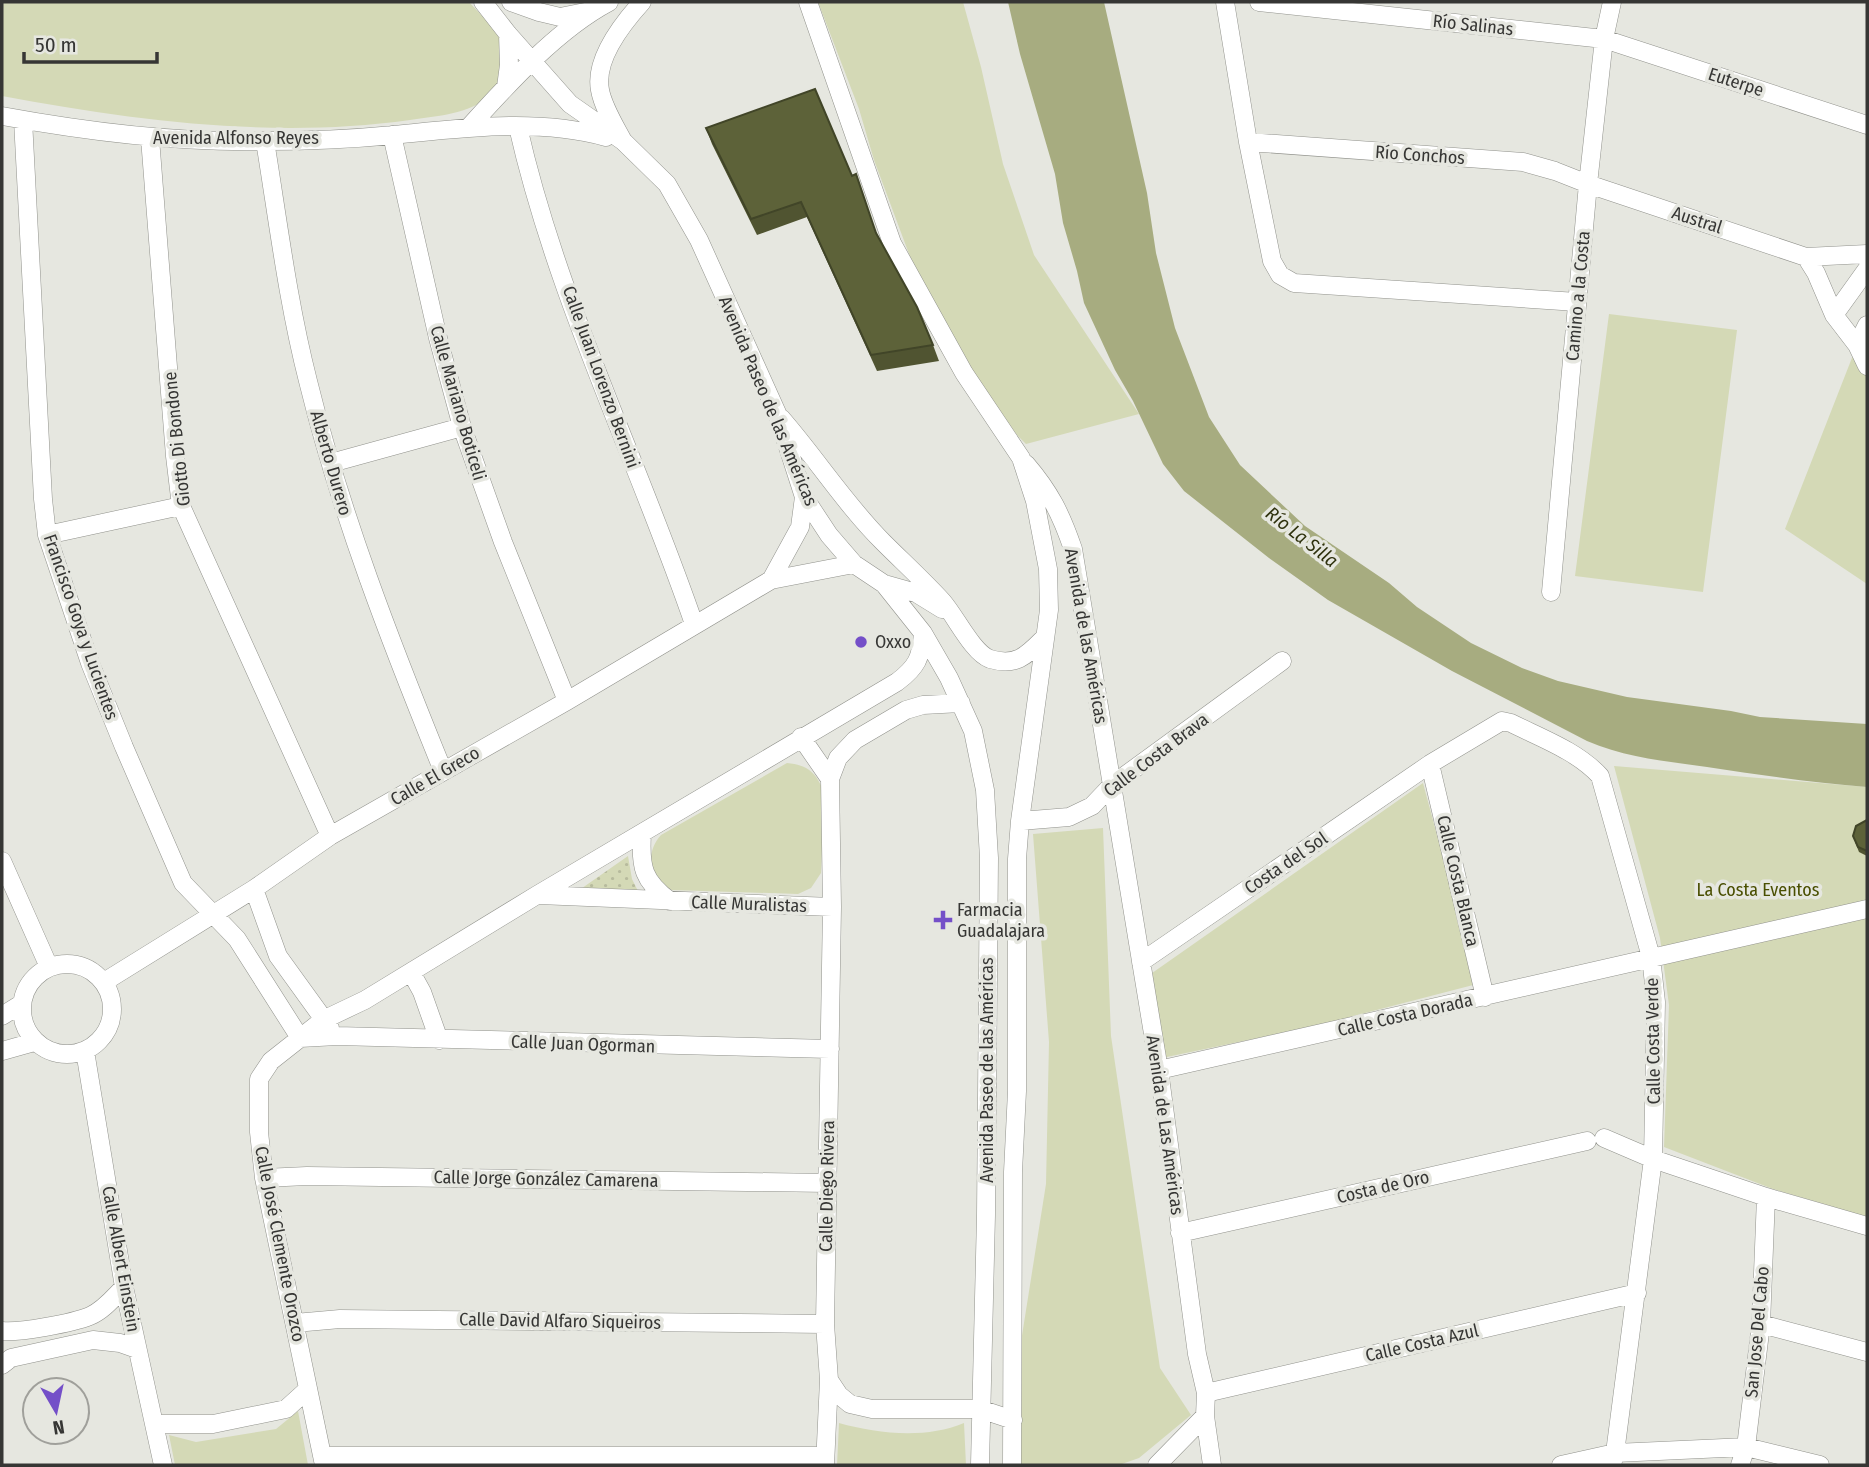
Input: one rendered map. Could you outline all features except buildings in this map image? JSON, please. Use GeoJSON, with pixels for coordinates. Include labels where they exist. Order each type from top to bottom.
{"type":"FeatureCollection","features":[{"type":"Feature","properties":{"kind":"street","name":"Avenida Paseo de las Américas"},"geometry":{"type":"LineString","coordinates":[[483,2],[570,104],[623,141],[667,184],[699,240],[776,413],[804,497],[829,535],[854,564],[884,584],[923,633],[973,731],[985,790],[989,858],[986,1215],[979,1465]]}},
{"type":"Feature","properties":{"kind":"street"},"geometry":{"type":"LineString","coordinates":[[511,2],[561,17],[601,6]]}},
{"type":"Feature","properties":{"kind":"street"},"geometry":{"type":"LineString","coordinates":[[623,141],[600,91],[600,75],[608,51],[630,15],[642,2]]}},
{"type":"Feature","properties":{"kind":"street","name":"Avenida Paseo de las Américas"},"geometry":{"type":"LineString","coordinates":[[808,2],[892,243],[964,373],[1021,458],[1035,501],[1048,569],[1049,610],[1017,859],[1012,1465]]}},
{"type":"Feature","properties":{"kind":"street"},"geometry":{"type":"LineString","coordinates":[[1225,2],[1248,142],[1272,261],[1280,275],[1294,283],[1577,302]]}},
{"type":"Feature","properties":{"kind":"street","name":"Río Salinas"},"geometry":{"type":"LineString","coordinates":[[1259,2],[1604,39]]}},
{"type":"Feature","properties":{"kind":"street","name":"Camino a la Costa"},"geometry":{"type":"LineString","coordinates":[[1551,592],[1588,184],[1604,39],[1612,2]]}},
{"type":"Feature","properties":{"kind":"street"},"geometry":{"type":"LineString","coordinates":[[470,126],[532,61],[601,6]]}},
{"type":"Feature","properties":{"kind":"street"},"geometry":{"type":"LineString","coordinates":[[506,87],[509,65],[508,34]]}},
{"type":"Feature","properties":{"kind":"street","name":"Euterpe"},"geometry":{"type":"LineString","coordinates":[[1604,39],[1867,125]]}},
{"type":"Feature","properties":{"kind":"street","name":"Avenida Alfonso Reyes"},"geometry":{"type":"LineString","coordinates":[[2,116],[150,138],[265,141],[392,135],[470,126],[580,130],[623,141]]}},
{"type":"Feature","properties":{"kind":"street","name":"Francisco Goya y Lucientes"},"geometry":{"type":"LineString","coordinates":[[23,120],[47,535],[90,663],[183,883],[237,939],[300,1038]]}},
{"type":"Feature","properties":{"kind":"street","name":"Calle Juan Lorenzo Bernini"},"geometry":{"type":"LineString","coordinates":[[518,127],[532,186],[580,327],[694,624]]}},
{"type":"Feature","properties":{"kind":"street","name":"Calle Mariano Boticeli"},"geometry":{"type":"LineString","coordinates":[[392,135],[426,289],[462,427],[503,542],[566,701]]}},
{"type":"Feature","properties":{"kind":"street","name":"Giotto Di Bondone"},"geometry":{"type":"LineString","coordinates":[[150,138],[181,506],[330,836]]}},
{"type":"Feature","properties":{"kind":"street","name":"Alberto Durero"},"geometry":{"type":"LineString","coordinates":[[265,141],[290,295],[308,382],[355,547],[443,771]]}},
{"type":"Feature","properties":{"kind":"street","name":"Río Conchos"},"geometry":{"type":"LineString","coordinates":[[1248,142],[1522,162],[1555,170],[1588,184]]}},
{"type":"Feature","properties":{"kind":"street","name":"Austral"},"geometry":{"type":"LineString","coordinates":[[1588,184],[1806,257],[1867,254]]}},
{"type":"Feature","properties":{"kind":"street"},"geometry":{"type":"LineString","coordinates":[[1806,257],[1816,273],[1833,315],[1857,345],[1867,366]]}},
{"type":"Feature","properties":{"kind":"street"},"geometry":{"type":"LineString","coordinates":[[1833,315],[1867,269]]}},
{"type":"Feature","properties":{"kind":"street"},"geometry":{"type":"LineString","coordinates":[[1857,345],[1867,325]]}},
{"type":"Feature","properties":{"kind":"street"},"geometry":{"type":"LineString","coordinates":[[776,413],[882,541],[907,563],[961,624],[974,647],[987,658],[1004,662],[1016,661],[1045,637]]}},
{"type":"Feature","properties":{"kind":"street"},"geometry":{"type":"LineString","coordinates":[[331,463],[462,427]]}},
{"type":"Feature","properties":{"kind":"street","name":"Avenida de las Américas"},"geometry":{"type":"LineString","coordinates":[[1021,458],[1045,486],[1056,505],[1073,549],[1112,785]]}},
{"type":"Feature","properties":{"kind":"street"},"geometry":{"type":"LineString","coordinates":[[771,580],[800,527],[804,497]]}},
{"type":"Feature","properties":{"kind":"street"},"geometry":{"type":"LineString","coordinates":[[47,535],[181,506]]}},
{"type":"Feature","properties":{"kind":"street","name":"Calle El Greco"},"geometry":{"type":"LineString","coordinates":[[104,982],[254,889],[330,836],[771,580],[854,564]]}},
{"type":"Feature","properties":{"kind":"street"},"geometry":{"type":"LineString","coordinates":[[884,584],[916,593],[961,624]]}},
{"type":"Feature","properties":{"kind":"street"},"geometry":{"type":"LineString","coordinates":[[323,1020],[365,1000],[897,682],[911,671],[921,655],[923,633]]}},
{"type":"Feature","properties":{"kind":"street","name":"Calle Costa Brava"},"geometry":{"type":"LineString","coordinates":[[1020,821],[1069,817],[1092,806],[1112,785],[1282,662]]}},
{"type":"Feature","properties":{"kind":"street","name":"Calle Muralistas"},"geometry":{"type":"LineString","coordinates":[[537,895],[832,907],[830,779],[838,758],[855,740],[906,710],[923,705],[961,703]]}},
{"type":"Feature","properties":{"kind":"street","name":"Calle Costa Verde"},"geometry":{"type":"LineString","coordinates":[[1430,764],[1502,721],[1557,746],[1591,767],[1600,776],[1651,957],[1656,1002],[1653,1158],[1614,1459]]}},
{"type":"Feature","properties":{"kind":"street"},"geometry":{"type":"LineString","coordinates":[[801,737],[830,779]]}},
{"type":"Feature","properties":{"kind":"street","name":"Costa del Sol"},"geometry":{"type":"LineString","coordinates":[[1141,962],[1430,764]]}},
{"type":"Feature","properties":{"kind":"street","name":"Calle Costa Blanca"},"geometry":{"type":"LineString","coordinates":[[1430,764],[1485,997]]}},
{"type":"Feature","properties":{"kind":"street","name":"Avenida de Las Américas"},"geometry":{"type":"LineString","coordinates":[[1112,785],[1159,1070],[1180,1233],[1206,1393],[1212,1465]]}},
{"type":"Feature","properties":{"kind":"street"},"geometry":{"type":"LineString","coordinates":[[642,834],[641,858],[645,873],[653,888],[670,901]]}},
{"type":"Feature","properties":{"kind":"street"},"geometry":{"type":"LineString","coordinates":[[2,861],[49,967]]}},
{"type":"Feature","properties":{"kind":"street"},"geometry":{"type":"LineString","coordinates":[[254,889],[278,957],[337,1036]]}},
{"type":"Feature","properties":{"kind":"street","name":"Calle Diego Rivera"},"geometry":{"type":"LineString","coordinates":[[825,1460],[830,1380],[825,1324],[832,907]]}},
{"type":"Feature","properties":{"kind":"street","name":"Calle Costa Dorada"},"geometry":{"type":"LineString","coordinates":[[1159,1070],[1867,909]]}},
{"type":"Feature","properties":{"kind":"street"},"geometry":{"type":"LineString","coordinates":[[64,963],[93,971],[104,982],[111,996],[113,1013],[108,1029],[98,1042],[85,1051],[58,1054],[34,1042],[26,1031],[21,1004],[26,988],[35,976],[49,967],[64,963]]}},
{"type":"Feature","properties":{"kind":"street"},"geometry":{"type":"LineString","coordinates":[[411,972],[422,992],[439,1040]]}},
{"type":"Feature","properties":{"kind":"street"},"geometry":{"type":"LineString","coordinates":[[2,1016],[21,1004]]}},
{"type":"Feature","properties":{"kind":"street","name":"Calle José Clemente Orozco"},"geometry":{"type":"LineString","coordinates":[[323,1020],[271,1060],[259,1080],[259,1132],[264,1178],[324,1461]]}},
{"type":"Feature","properties":{"kind":"street","name":"Calle Juan Ogorman"},"geometry":{"type":"LineString","coordinates":[[300,1038],[337,1036],[830,1049]]}},
{"type":"Feature","properties":{"kind":"street"},"geometry":{"type":"LineString","coordinates":[[2,1051],[34,1042]]}},
{"type":"Feature","properties":{"kind":"street","name":"Calle Albert Einstein"},"geometry":{"type":"LineString","coordinates":[[85,1051],[124,1287],[163,1465]]}},
{"type":"Feature","properties":{"kind":"street","name":"Costa de Oro"},"geometry":{"type":"LineString","coordinates":[[1180,1233],[1595,1140],[1619,1143],[1653,1158],[1766,1197],[1867,1226]]}},
{"type":"Feature","properties":{"kind":"street","name":"Calle Jorge González Camarena"},"geometry":{"type":"LineString","coordinates":[[264,1178],[307,1176],[828,1183]]}},
{"type":"Feature","properties":{"kind":"street","name":"San Jose Del Cabo"},"geometry":{"type":"LineString","coordinates":[[1740,1465],[1746,1447],[1760,1324],[1766,1197]]}},
{"type":"Feature","properties":{"kind":"street"},"geometry":{"type":"LineString","coordinates":[[2,1331],[30,1330],[90,1316],[105,1306],[124,1287]]}},
{"type":"Feature","properties":{"kind":"street","name":"Calle Costa Azul"},"geometry":{"type":"LineString","coordinates":[[1206,1393],[1637,1293]]}},
{"type":"Feature","properties":{"kind":"street","name":"Calle David Alfaro Siqueiros"},"geometry":{"type":"LineString","coordinates":[[295,1323],[340,1319],[825,1324]]}},
{"type":"Feature","properties":{"kind":"street"},"geometry":{"type":"LineString","coordinates":[[1760,1324],[1867,1352]]}},
{"type":"Feature","properties":{"kind":"street"},"geometry":{"type":"LineString","coordinates":[[2,1365],[11,1358],[93,1340],[120,1343],[138,1349]]}},
{"type":"Feature","properties":{"kind":"street"},"geometry":{"type":"LineString","coordinates":[[830,1380],[839,1395],[850,1404],[872,1409],[980,1409],[1013,1420]]}},
{"type":"Feature","properties":{"kind":"street"},"geometry":{"type":"LineString","coordinates":[[155,1424],[214,1423],[286,1409],[307,1390]]}},
{"type":"Feature","properties":{"kind":"street"},"geometry":{"type":"LineString","coordinates":[[1157,1465],[1206,1416]]}},
{"type":"Feature","properties":{"kind":"street"},"geometry":{"type":"LineString","coordinates":[[1561,1465],[1746,1447],[1820,1465]]}},
{"type":"Feature","properties":{"kind":"street"},"geometry":{"type":"LineString","coordinates":[[324,1461],[825,1460]]}},
{"type":"Feature","properties":{"kind":"green space"},"geometry":{"type":"Polygon","coordinates":[[[2,2],[469,2],[501,36],[501,76],[496,90],[472,107],[431,117],[359,125],[256,127],[154,120],[103,113],[2,96],[2,2]]]}},
{"type":"Feature","properties":{"kind":"green space"},"geometry":{"type":"Polygon","coordinates":[[[818,2],[963,2],[1003,164],[1034,255],[1139,414],[1026,444],[1017,435],[980,385],[912,262],[874,160],[859,109],[818,2]]]}},
{"type":"Feature","properties":{"kind":"green space"},"geometry":{"type":"Polygon","coordinates":[[[1609,314],[1737,330],[1703,592],[1575,576],[1609,314]]]}},
{"type":"Feature","properties":{"kind":"green space"},"geometry":{"type":"Polygon","coordinates":[[[1857,345],[1867,366],[1867,584],[1785,529],[1857,345]]]}},
{"type":"Feature","properties":{"kind":"green space"},"geometry":{"type":"Polygon","coordinates":[[[787,763],[811,771],[824,793],[821,873],[811,888],[798,894],[671,890],[658,879],[651,857],[661,835],[787,763]]]}},
{"type":"Feature","properties":{"kind":"green space","name":"La Costa Eventos"},"geometry":{"type":"Polygon","coordinates":[[[1614,766],[1867,787],[1867,1217],[1773,1189],[1664,1147],[1669,1005],[1660,938],[1614,766]]]}},
{"type":"Feature","properties":{"kind":"green space"},"geometry":{"type":"Polygon","coordinates":[[[1423,783],[1477,984],[1315,1026],[1162,1058],[1145,978],[1423,783]]]}},
{"type":"Feature","properties":{"kind":"green space"},"geometry":{"type":"Polygon","coordinates":[[[1103,828],[1111,1036],[1160,1368],[1191,1415],[1139,1458],[1119,1465],[1015,1465],[1014,1386],[1046,1184],[1049,1042],[1033,834],[1103,828]]]}},
{"type":"Feature","properties":{"kind":"green space"},"geometry":{"type":"Polygon","coordinates":[[[628,856],[632,879],[639,893],[575,893],[628,856]]]}},
{"type":"Feature","properties":{"kind":"green space"},"geometry":{"type":"Polygon","coordinates":[[[298,1411],[308,1465],[175,1465],[169,1435],[196,1442],[276,1429],[298,1411]]]}},
{"type":"Feature","properties":{"kind":"green space"},"geometry":{"type":"Polygon","coordinates":[[[839,1423],[870,1430],[918,1433],[964,1423],[966,1465],[837,1465],[839,1423]]]}},
{"type":"Feature","properties":{"kind":"water","name":"Río La Silla"},"geometry":{"type":"Polygon","coordinates":[[[1008,2],[1104,2],[1147,193],[1156,253],[1175,328],[1209,417],[1240,465],[1305,526],[1471,643],[1522,668],[1558,681],[1627,697],[1760,717],[1867,724],[1867,787],[1661,761],[1587,741],[1452,671],[1328,600],[1269,558],[1184,491],[1163,464],[1084,303],[1063,223],[1055,174],[1020,54],[1008,2]]]}},
{"type":"Feature","properties":{"kind":"place","name":"Oxxo"},"geometry":{"type":"Point","coordinates":[861,642]}},
{"type":"Feature","properties":{"kind":"place","name":"Farmacia Guadalajara"},"geometry":{"type":"Point","coordinates":[943,920]}}]}
